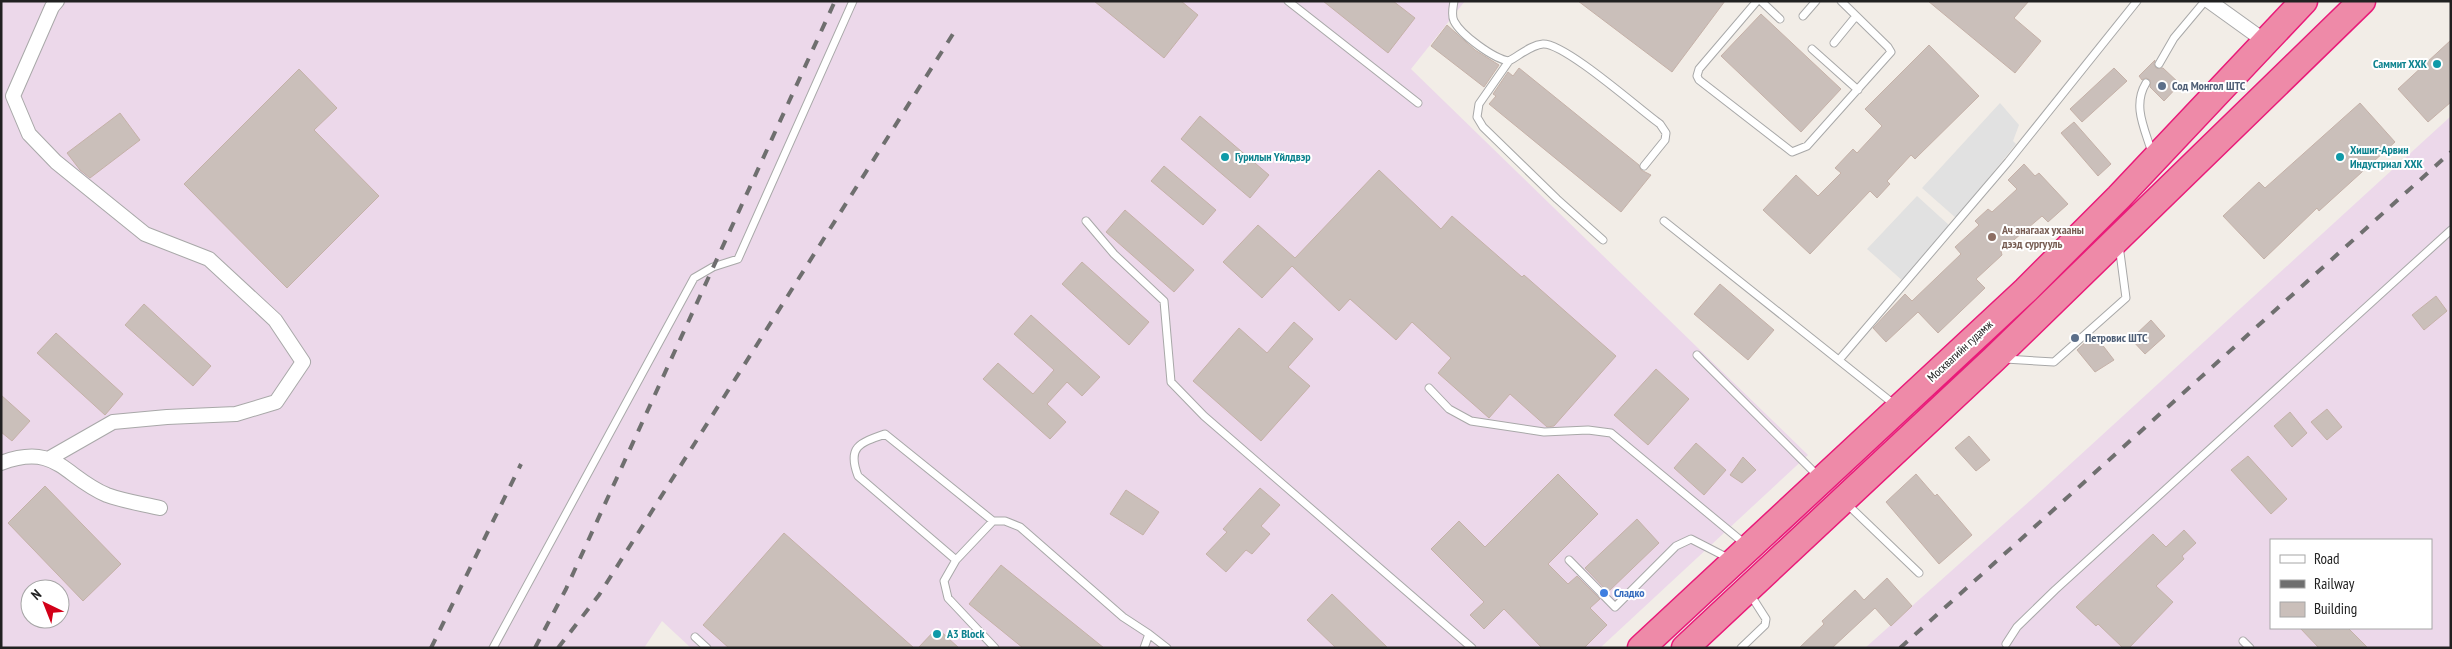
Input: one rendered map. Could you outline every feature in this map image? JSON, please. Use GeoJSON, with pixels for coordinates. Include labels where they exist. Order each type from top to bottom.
{"type":"FeatureCollection","features":[{"type":"Feature","properties":{"kind":"highway","name":"Москвагийн гудамж"},"geometry":{"type":"LineString","coordinates":[[1641,648],[2026,290],[2154,160],[2304,1]]}},
{"type":"Feature","properties":{"kind":"highway"},"geometry":{"type":"LineString","coordinates":[[1695,642],[1747,590],[1994,359],[2362,1]]}},
{"type":"Feature","properties":{"kind":"street"},"geometry":{"type":"LineString","coordinates":[[1,463],[15,458],[50,458],[113,422],[236,414],[276,402],[303,362],[276,320],[209,259],[145,234],[56,162],[29,134],[13,96],[52,7],[57,1]]}},
{"type":"Feature","properties":{"kind":"street"},"geometry":{"type":"LineString","coordinates":[[2209,1],[2266,42]]}},
{"type":"Feature","properties":{"kind":"street"},"geometry":{"type":"LineString","coordinates":[[50,458],[106,495],[160,508]]}},
{"type":"Feature","properties":{"kind":"lane"},"geometry":{"type":"LineString","coordinates":[[493,648],[694,278],[714,267],[738,259],[853,1]]}},
{"type":"Feature","properties":{"kind":"lane"},"geometry":{"type":"LineString","coordinates":[[1288,1],[1418,102]]}},
{"type":"Feature","properties":{"kind":"lane"},"geometry":{"type":"LineString","coordinates":[[1454,1],[1453,18],[1459,27],[1496,58],[1509,60]]}},
{"type":"Feature","properties":{"kind":"lane"},"geometry":{"type":"LineString","coordinates":[[1780,19],[1759,1],[1699,69],[1696,76],[1792,152],[1807,146],[1891,52],[1841,1]]}},
{"type":"Feature","properties":{"kind":"lane"},"geometry":{"type":"LineString","coordinates":[[1804,16],[1816,1]]}},
{"type":"Feature","properties":{"kind":"lane"},"geometry":{"type":"LineString","coordinates":[[1839,360],[2008,162],[2137,1]]}},
{"type":"Feature","properties":{"kind":"lane"},"geometry":{"type":"LineString","coordinates":[[2159,64],[2174,38],[2205,1]]}},
{"type":"Feature","properties":{"kind":"lane"},"geometry":{"type":"LineString","coordinates":[[1834,43],[1856,16]]}},
{"type":"Feature","properties":{"kind":"lane"},"geometry":{"type":"LineString","coordinates":[[1603,240],[1557,199],[1483,127],[1477,117],[1479,104],[1509,60],[1536,45],[1551,45],[1581,64],[1660,124],[1666,133],[1665,140],[1644,166]]}},
{"type":"Feature","properties":{"kind":"lane"},"geometry":{"type":"LineString","coordinates":[[1812,49],[1858,90]]}},
{"type":"Feature","properties":{"kind":"lane"},"geometry":{"type":"LineString","coordinates":[[2146,83],[2140,94],[2140,111],[2154,160]]}},
{"type":"Feature","properties":{"kind":"lane"},"geometry":{"type":"LineString","coordinates":[[1086,221],[1114,254],[1164,301],[1171,382],[1204,416],[1472,648]]}},
{"type":"Feature","properties":{"kind":"lane"},"geometry":{"type":"LineString","coordinates":[[1664,221],[1899,408]]}},
{"type":"Feature","properties":{"kind":"lane"},"geometry":{"type":"LineString","coordinates":[[2006,644],[2017,627],[2055,590],[2263,398],[2451,230]]}},
{"type":"Feature","properties":{"kind":"lane"},"geometry":{"type":"LineString","coordinates":[[1994,359],[2054,362],[2126,298],[2118,239]]}},
{"type":"Feature","properties":{"kind":"lane"},"geometry":{"type":"LineString","coordinates":[[1697,356],[1822,480]]}},
{"type":"Feature","properties":{"kind":"lane"},"geometry":{"type":"LineString","coordinates":[[1429,388],[1449,409],[1471,420],[1544,432],[1588,430],[1611,433],[1742,554]]}},
{"type":"Feature","properties":{"kind":"lane"},"geometry":{"type":"LineString","coordinates":[[956,560],[858,476],[852,461],[857,447],[869,439],[884,434],[993,521],[1005,521],[1020,527],[1123,617],[1167,648]]}},
{"type":"Feature","properties":{"kind":"lane"},"geometry":{"type":"LineString","coordinates":[[1843,500],[1919,573]]}},
{"type":"Feature","properties":{"kind":"lane"},"geometry":{"type":"LineString","coordinates":[[993,521],[956,560],[944,581],[948,598],[995,648]]}},
{"type":"Feature","properties":{"kind":"lane"},"geometry":{"type":"LineString","coordinates":[[1569,560],[1615,607],[1676,546],[1691,538],[1742,554]]}},
{"type":"Feature","properties":{"kind":"lane"},"geometry":{"type":"LineString","coordinates":[[1741,648],[1765,625],[1766,619],[1747,590]]}},
{"type":"Feature","properties":{"kind":"lane"},"geometry":{"type":"LineString","coordinates":[[1144,648],[1149,634]]}},
{"type":"Feature","properties":{"kind":"lane"},"geometry":{"type":"LineString","coordinates":[[695,636],[707,648]]}},
{"type":"Feature","properties":{"kind":"lane"},"geometry":{"type":"LineString","coordinates":[[2243,641],[2250,648]]}},
{"type":"Feature","properties":{"kind":"shaded area"},"geometry":{"type":"Polygon","coordinates":[[[1,1],[1465,1],[1411,69],[1808,455],[1600,648],[691,648],[662,621],[644,648],[1,648],[1,1]]]}},
{"type":"Feature","properties":{"kind":"shaded area"},"geometry":{"type":"Polygon","coordinates":[[[2000,103],[2019,125],[2013,141],[2016,144],[1956,218],[1922,188],[2000,103]]]}},
{"type":"Feature","properties":{"kind":"shaded area"},"geometry":{"type":"Polygon","coordinates":[[[2451,116],[2451,648],[1865,648],[2042,490],[2451,116]]]}},
{"type":"Feature","properties":{"kind":"shaded area"},"geometry":{"type":"Polygon","coordinates":[[[1917,196],[1950,226],[1904,282],[1867,249],[1917,196]]]}},
{"type":"Feature","properties":{"kind":"building"},"geometry":{"type":"Polygon","coordinates":[[[1094,1],[1181,1],[1198,15],[1164,58],[1094,1]]]}},
{"type":"Feature","properties":{"kind":"building"},"geometry":{"type":"Polygon","coordinates":[[[1323,1],[1393,1],[1415,18],[1388,53],[1323,1]]]}},
{"type":"Feature","properties":{"kind":"building"},"geometry":{"type":"Polygon","coordinates":[[[1578,1],[1725,1],[1672,72],[1578,1]]]}},
{"type":"Feature","properties":{"kind":"building"},"geometry":{"type":"Polygon","coordinates":[[[1928,1],[2029,1],[2014,18],[2041,41],[2015,73],[1928,1]]]}},
{"type":"Feature","properties":{"kind":"building"},"geometry":{"type":"Polygon","coordinates":[[[1761,14],[1841,89],[1801,132],[1721,56],[1761,14]]]}},
{"type":"Feature","properties":{"kind":"building"},"geometry":{"type":"Polygon","coordinates":[[[1447,25],[1475,50],[1499,65],[1484,87],[1431,46],[1447,25]]]}},
{"type":"Feature","properties":{"kind":"building","name":"Саммит ХХК"},"geometry":{"type":"Polygon","coordinates":[[[2451,40],[2451,102],[2428,122],[2398,89],[2451,40]]]}},
{"type":"Feature","properties":{"kind":"building"},"geometry":{"type":"Polygon","coordinates":[[[1929,45],[1979,96],[1915,159],[1911,155],[1887,181],[1890,184],[1877,198],[1870,191],[1810,254],[1763,210],[1796,175],[1818,196],[1841,173],[1835,168],[1853,149],[1857,153],[1882,126],[1865,109],[1929,45]]]}},
{"type":"Feature","properties":{"kind":"building"},"geometry":{"type":"Polygon","coordinates":[[[2155,60],[2156,68],[2163,68],[2180,84],[2164,101],[2150,87],[2150,80],[2146,78],[2142,80],[2139,76],[2155,60]]]}},
{"type":"Feature","properties":{"kind":"building"},"geometry":{"type":"Polygon","coordinates":[[[1519,68],[1639,165],[1641,170],[1651,175],[1621,212],[1489,104],[1496,96],[1493,94],[1508,72],[1513,76],[1519,68]]]}},
{"type":"Feature","properties":{"kind":"building"},"geometry":{"type":"Polygon","coordinates":[[[2114,68],[2127,81],[2082,122],[2070,109],[2114,68]]]}},
{"type":"Feature","properties":{"kind":"building"},"geometry":{"type":"Polygon","coordinates":[[[299,69],[337,108],[314,130],[379,196],[287,288],[184,184],[299,69]]]}},
{"type":"Feature","properties":{"kind":"building"},"geometry":{"type":"Polygon","coordinates":[[[2360,103],[2395,142],[2319,211],[2317,208],[2264,259],[2223,216],[2259,182],[2265,188],[2360,103]]]}},
{"type":"Feature","properties":{"kind":"building"},"geometry":{"type":"Polygon","coordinates":[[[120,113],[140,140],[90,178],[80,170],[67,153],[120,113]]]}},
{"type":"Feature","properties":{"kind":"building","name":"Гурилын Үйлдвэр"},"geometry":{"type":"Polygon","coordinates":[[[1200,116],[1269,175],[1250,198],[1181,139],[1200,116]]]}},
{"type":"Feature","properties":{"kind":"building"},"geometry":{"type":"Polygon","coordinates":[[[2074,122],[2111,164],[2098,176],[2061,133],[2074,122]]]}},
{"type":"Feature","properties":{"kind":"building"},"geometry":{"type":"Polygon","coordinates":[[[2024,164],[2035,176],[2039,173],[2068,204],[2048,222],[2042,216],[2001,251],[2002,255],[1976,279],[1985,288],[1938,333],[1918,312],[1886,342],[1873,328],[1905,294],[1912,301],[1961,254],[1955,247],[1979,225],[1975,221],[1988,209],[1992,212],[2017,189],[2008,180],[2024,164]]]}},
{"type":"Feature","properties":{"kind":"building"},"geometry":{"type":"Polygon","coordinates":[[[1164,166],[1216,210],[1203,225],[1151,181],[1164,166]]]}},
{"type":"Feature","properties":{"kind":"building"},"geometry":{"type":"Polygon","coordinates":[[[1379,170],[1441,229],[1452,216],[1522,277],[1524,275],[1616,356],[1554,426],[1547,427],[1510,394],[1489,418],[1438,373],[1451,358],[1412,322],[1396,340],[1350,299],[1339,311],[1292,266],[1262,298],[1223,262],[1258,225],[1295,258],[1379,170]]]}},
{"type":"Feature","properties":{"kind":"building"},"geometry":{"type":"Polygon","coordinates":[[[1125,210],[1194,270],[1174,292],[1106,232],[1125,210]]]}},
{"type":"Feature","properties":{"kind":"building"},"geometry":{"type":"Polygon","coordinates":[[[1082,262],[1149,322],[1129,345],[1062,284],[1082,262]]]}},
{"type":"Feature","properties":{"kind":"building"},"geometry":{"type":"Polygon","coordinates":[[[1720,284],[1774,330],[1748,360],[1694,314],[1720,284]]]}},
{"type":"Feature","properties":{"kind":"building"},"geometry":{"type":"Polygon","coordinates":[[[2436,296],[2447,311],[2424,330],[2412,315],[2436,296]]]}},
{"type":"Feature","properties":{"kind":"building"},"geometry":{"type":"Polygon","coordinates":[[[144,304],[211,366],[193,386],[125,325],[144,304]]]}},
{"type":"Feature","properties":{"kind":"building"},"geometry":{"type":"Polygon","coordinates":[[[1031,315],[1100,377],[1082,396],[1067,382],[1047,404],[1066,422],[1050,439],[983,379],[998,363],[1033,394],[1054,370],[1014,334],[1031,315]]]}},
{"type":"Feature","properties":{"kind":"building"},"geometry":{"type":"Polygon","coordinates":[[[2151,320],[2165,336],[2145,354],[2131,339],[2151,320]]]}},
{"type":"Feature","properties":{"kind":"building"},"geometry":{"type":"Polygon","coordinates":[[[1294,322],[1313,339],[1288,367],[1310,386],[1261,441],[1193,381],[1239,328],[1267,353],[1294,322]]]}},
{"type":"Feature","properties":{"kind":"building"},"geometry":{"type":"Polygon","coordinates":[[[56,333],[123,394],[105,415],[37,353],[56,333]]]}},
{"type":"Feature","properties":{"kind":"building"},"geometry":{"type":"Polygon","coordinates":[[[2094,334],[2114,360],[2095,372],[2077,350],[2094,334]]]}},
{"type":"Feature","properties":{"kind":"building"},"geometry":{"type":"Polygon","coordinates":[[[1656,369],[1689,399],[1648,445],[1614,415],[1656,369]]]}},
{"type":"Feature","properties":{"kind":"building"},"geometry":{"type":"Polygon","coordinates":[[[1,395],[30,421],[12,441],[1,432],[1,395]]]}},
{"type":"Feature","properties":{"kind":"building"},"geometry":{"type":"Polygon","coordinates":[[[2327,409],[2342,427],[2327,440],[2311,422],[2327,409]]]}},
{"type":"Feature","properties":{"kind":"building"},"geometry":{"type":"Polygon","coordinates":[[[2290,412],[2307,433],[2292,447],[2274,426],[2290,412]]]}},
{"type":"Feature","properties":{"kind":"building"},"geometry":{"type":"Polygon","coordinates":[[[1969,436],[1990,460],[1976,471],[1955,448],[1969,436]]]}},
{"type":"Feature","properties":{"kind":"building"},"geometry":{"type":"Polygon","coordinates":[[[1696,443],[1726,470],[1704,495],[1674,468],[1696,443]]]}},
{"type":"Feature","properties":{"kind":"building"},"geometry":{"type":"Polygon","coordinates":[[[2248,456],[2287,499],[2271,514],[2231,470],[2248,456]]]}},
{"type":"Feature","properties":{"kind":"building"},"geometry":{"type":"Polygon","coordinates":[[[1743,457],[1756,470],[1742,483],[1730,475],[1743,457]]]}},
{"type":"Feature","properties":{"kind":"building"},"geometry":{"type":"Polygon","coordinates":[[[1558,474],[1598,514],[1548,564],[1568,584],[1577,576],[1600,599],[1590,608],[1607,625],[1584,648],[1542,648],[1504,609],[1484,629],[1470,615],[1484,602],[1431,549],[1459,521],[1485,547],[1558,474]]]}},
{"type":"Feature","properties":{"kind":"building"},"geometry":{"type":"Polygon","coordinates":[[[1916,474],[1935,496],[1937,494],[1972,535],[1939,564],[1886,502],[1916,474]]]}},
{"type":"Feature","properties":{"kind":"building"},"geometry":{"type":"Polygon","coordinates":[[[45,486],[121,564],[83,601],[70,587],[70,579],[62,579],[8,523],[45,486]]]}},
{"type":"Feature","properties":{"kind":"building"},"geometry":{"type":"Polygon","coordinates":[[[1260,488],[1280,505],[1261,526],[1270,534],[1252,554],[1246,550],[1226,572],[1206,554],[1227,532],[1223,529],[1260,488]]]}},
{"type":"Feature","properties":{"kind":"building"},"geometry":{"type":"Polygon","coordinates":[[[1126,490],[1159,512],[1143,535],[1110,514],[1126,490]]]}},
{"type":"Feature","properties":{"kind":"building"},"geometry":{"type":"Polygon","coordinates":[[[1637,519],[1659,543],[1608,592],[1585,568],[1637,519]]]}},
{"type":"Feature","properties":{"kind":"building"},"geometry":{"type":"Polygon","coordinates":[[[2184,530],[2196,543],[2182,556],[2184,559],[2156,586],[2173,602],[2129,648],[2123,648],[2098,624],[2096,626],[2076,607],[2153,534],[2166,547],[2184,530]]]}},
{"type":"Feature","properties":{"kind":"building"},"geometry":{"type":"Polygon","coordinates":[[[784,533],[914,648],[729,648],[703,625],[784,533]]]}},
{"type":"Feature","properties":{"kind":"building"},"geometry":{"type":"Polygon","coordinates":[[[1001,565],[1104,648],[1023,648],[969,604],[1001,565]]]}},
{"type":"Feature","properties":{"kind":"building"},"geometry":{"type":"Polygon","coordinates":[[[1887,578],[1912,606],[1891,626],[1875,608],[1832,648],[1799,648],[1824,624],[1822,621],[1855,590],[1864,600],[1887,578]]]}},
{"type":"Feature","properties":{"kind":"building"},"geometry":{"type":"Polygon","coordinates":[[[1332,594],[1388,648],[1336,648],[1307,620],[1332,594]]]}},
{"type":"Feature","properties":{"kind":"building","name":"A3 Block"},"geometry":{"type":"Polygon","coordinates":[[[937,628],[959,648],[918,648],[937,628]]]}},
{"type":"Feature","properties":{"kind":"building"},"geometry":{"type":"Polygon","coordinates":[[[2301,629],[2349,629],[2368,648],[2319,648],[2301,629]]]}},
{"type":"Feature","properties":{"kind":"railway"},"geometry":{"type":"LineString","coordinates":[[535,648],[566,589],[835,1]]}},
{"type":"Feature","properties":{"kind":"railway"},"geometry":{"type":"LineString","coordinates":[[558,648],[599,595],[958,26]]}},
{"type":"Feature","properties":{"kind":"railway"},"geometry":{"type":"LineString","coordinates":[[1900,648],[2451,152]]}},
{"type":"Feature","properties":{"kind":"railway"},"geometry":{"type":"LineString","coordinates":[[431,648],[521,464]]}},
{"type":"Feature","properties":{"kind":"place","name":"Саммит ХХК"},"geometry":{"type":"Point","coordinates":[2437,64]}},
{"type":"Feature","properties":{"kind":"place","name":"Сод Монгол ШТС"},"geometry":{"type":"Point","coordinates":[2162,86]}},
{"type":"Feature","properties":{"kind":"place","name":"Гурилын Үйлдвэр"},"geometry":{"type":"Point","coordinates":[1225,157]}},
{"type":"Feature","properties":{"kind":"place","name":"Хишиг-Арвин Индустриал ХХК"},"geometry":{"type":"Point","coordinates":[2340,157]}},
{"type":"Feature","properties":{"kind":"place","name":"Ач анагаах ухааны дээд сургууль"},"geometry":{"type":"Point","coordinates":[1992,237]}},
{"type":"Feature","properties":{"kind":"place","name":"Петровис ШТС"},"geometry":{"type":"Point","coordinates":[2075,338]}},
{"type":"Feature","properties":{"kind":"place","name":"Сладко"},"geometry":{"type":"Point","coordinates":[1604,593]}},
{"type":"Feature","properties":{"kind":"place","name":"A3 Block"},"geometry":{"type":"Point","coordinates":[937,634]}}]}
